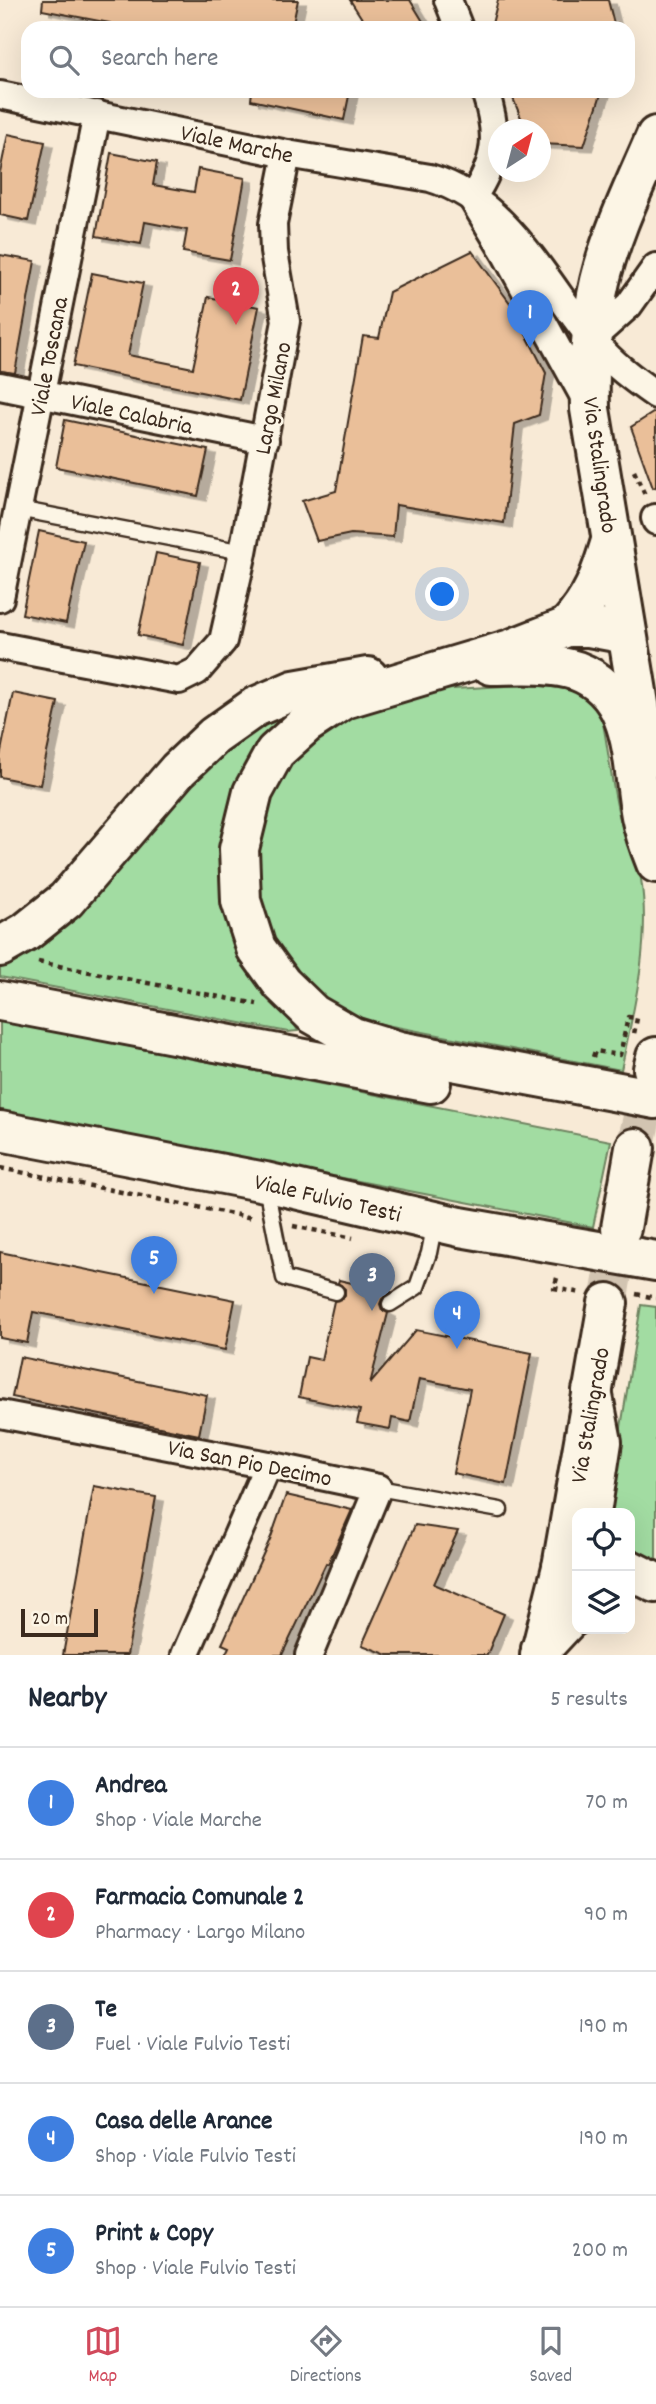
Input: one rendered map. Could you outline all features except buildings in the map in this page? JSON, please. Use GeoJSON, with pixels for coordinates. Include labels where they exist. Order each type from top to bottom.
{"type":"FeatureCollection","features":[{"type":"Feature","properties":{"kind":"main road","name":"Via Stalingrado"},"geometry":{"type":"LineString","coordinates":[[656,136],[608,253],[600,281],[591,338],[590,409],[656,803]]}},
{"type":"Feature","properties":{"kind":"main road"},"geometry":{"type":"LineString","coordinates":[[568,627],[586,606],[600,579],[611,541]]}},
{"type":"Feature","properties":{"kind":"main road"},"geometry":{"type":"LineString","coordinates":[[627,634],[589,627],[568,627],[512,649],[344,699],[306,724],[275,752],[253,792],[239,849],[241,901],[256,948],[282,985],[313,1014],[353,1037],[399,1051],[655,1075]]}},
{"type":"Feature","properties":{"kind":"main road"},"geometry":{"type":"LineString","coordinates":[[562,667],[591,660],[627,634]]}},
{"type":"Feature","properties":{"kind":"main road"},"geometry":{"type":"LineString","coordinates":[[0,947],[26,932],[66,900],[178,770],[214,736],[255,707],[294,690],[458,666],[562,667],[577,671],[612,695],[626,722],[644,829],[656,863]]}},
{"type":"Feature","properties":{"kind":"main road"},"geometry":{"type":"LineString","coordinates":[[0,1001],[645,1137],[621,1228]]}},
{"type":"Feature","properties":{"kind":"main road","name":"Viale Fulvio Testi"},"geometry":{"type":"LineString","coordinates":[[0,1131],[265,1182],[448,1224],[656,1261]]}},
{"type":"Feature","properties":{"kind":"main road"},"geometry":{"type":"LineString","coordinates":[[448,1224],[517,1260],[632,1295]]}},
{"type":"Feature","properties":{"kind":"main road","name":"Via Stalingrado"},"geometry":{"type":"LineString","coordinates":[[579,1508],[593,1391],[632,1295]]}},
{"type":"Feature","properties":{"kind":"main road"},"geometry":{"type":"LineString","coordinates":[[592,1508],[602,1442],[593,1391]]}},
{"type":"Feature","properties":{"kind":"main road","name":"Via Stalingrado"},"geometry":{"type":"LineString","coordinates":[[540,1652],[572,1569]]}},
{"type":"Feature","properties":{"kind":"main road"},"geometry":{"type":"LineString","coordinates":[[632,1571],[656,1583]]}},
{"type":"Feature","properties":{"kind":"main road"},"geometry":{"type":"LineString","coordinates":[[635,1597],[656,1599]]}},
{"type":"Feature","properties":{"kind":"main road"},"geometry":{"type":"LineString","coordinates":[[540,1652],[572,1617]]}},
{"type":"Feature","properties":{"kind":"street"},"geometry":{"type":"LineString","coordinates":[[448,0],[456,21]]}},
{"type":"Feature","properties":{"kind":"street","name":"Viale Marche"},"geometry":{"type":"LineString","coordinates":[[0,95],[287,154],[430,178],[448,184],[472,198],[509,232],[533,258],[591,338],[626,374],[656,394]]}},
{"type":"Feature","properties":{"kind":"street"},"geometry":{"type":"LineString","coordinates":[[487,98],[495,141],[490,166],[472,198],[590,409]]}},
{"type":"Feature","properties":{"kind":"street","name":"Viale Toscana"},"geometry":{"type":"LineString","coordinates":[[0,598],[97,114]]}},
{"type":"Feature","properties":{"kind":"street","name":"Largo Milano"},"geometry":{"type":"LineString","coordinates":[[0,646],[179,680],[197,671],[223,641],[243,552],[286,321],[274,252],[273,224],[287,154]]}},
{"type":"Feature","properties":{"kind":"street"},"geometry":{"type":"LineString","coordinates":[[591,338],[629,305],[656,267]]}},
{"type":"Feature","properties":{"kind":"street","name":"Viale Calabria"},"geometry":{"type":"LineString","coordinates":[[0,386],[265,440]]}},
{"type":"Feature","properties":{"kind":"street","name":"Via San Pio Decimo"},"geometry":{"type":"LineString","coordinates":[[0,1414],[268,1465],[378,1489]]}},
{"type":"Feature","properties":{"kind":"street"},"geometry":{"type":"LineString","coordinates":[[185,1655],[268,1465]]}},
{"type":"Feature","properties":{"kind":"street"},"geometry":{"type":"LineString","coordinates":[[309,1655],[378,1489]]}},
{"type":"Feature","properties":{"kind":"lane"},"geometry":{"type":"LineString","coordinates":[[18,509],[243,552]]}},
{"type":"Feature","properties":{"kind":"lane"},"geometry":{"type":"LineString","coordinates":[[265,1182],[284,1278],[336,1292]]}},
{"type":"Feature","properties":{"kind":"lane"},"geometry":{"type":"LineString","coordinates":[[390,1304],[417,1287],[429,1253],[448,1224]]}},
{"type":"Feature","properties":{"kind":"lane","name":"Via San Pio Decimo"},"geometry":{"type":"LineString","coordinates":[[378,1489],[500,1510]]}},
{"type":"Feature","properties":{"kind":"path"},"geometry":{"type":"LineString","coordinates":[[595,1051],[620,1055],[628,1017]]}},
{"type":"Feature","properties":{"kind":"path"},"geometry":{"type":"LineString","coordinates":[[0,1168],[364,1240]]}},
{"type":"Feature","properties":{"kind":"path"},"geometry":{"type":"LineString","coordinates":[[544,1276],[569,1280]]}},
{"type":"Feature","properties":{"kind":"path"},"geometry":{"type":"LineString","coordinates":[[554,1288],[557,1278]]}},
{"type":"Feature","properties":{"kind":"path"},"geometry":{"type":"LineString","coordinates":[[632,1295],[656,1298]]}},
{"type":"Feature","properties":{"kind":"green space"},"geometry":{"type":"Polygon","coordinates":[[[521,685],[557,688],[577,693],[586,698],[602,718],[618,810],[641,879],[644,903],[640,975],[621,1070],[329,1014],[262,930],[255,830],[295,752],[385,693],[521,685]]]}},
{"type":"Feature","properties":{"kind":"green space"},"geometry":{"type":"Polygon","coordinates":[[[273,715],[282,726],[232,812],[290,1017],[298,1031],[288,1032],[0,977],[0,962],[204,762],[273,715]]]}},
{"type":"Feature","properties":{"kind":"green space"},"geometry":{"type":"Polygon","coordinates":[[[0,1021],[611,1141],[593,1227],[0,1111],[0,1021]]]}},
{"type":"Feature","properties":{"kind":"green space"},"geometry":{"type":"Polygon","coordinates":[[[641,1305],[656,1307],[656,1571],[649,1559],[635,1552],[635,1508],[608,1508],[641,1305]]]}},
{"type":"Feature","properties":{"kind":"tunnel"},"geometry":{"type":"LineString","coordinates":[[635,1148],[653,1069]]}},
{"type":"Feature","properties":{"kind":"tunnel"},"geometry":{"type":"LineString","coordinates":[[608,1303],[621,1228]]}},
{"type":"Feature","properties":{"kind":"place","name":"Farmacia Comunale 2"},"geometry":{"type":"Point","coordinates":[236,325]}},
{"type":"Feature","properties":{"kind":"place","name":"Andrea"},"geometry":{"type":"Point","coordinates":[530,348]}},
{"type":"Feature","properties":{"kind":"place","name":"Print & Copy"},"geometry":{"type":"Point","coordinates":[154,1294]}},
{"type":"Feature","properties":{"kind":"place","name":"Te"},"geometry":{"type":"Point","coordinates":[372,1311]}},
{"type":"Feature","properties":{"kind":"place","name":"Casa delle Arance"},"geometry":{"type":"Point","coordinates":[457,1349]}}]}
